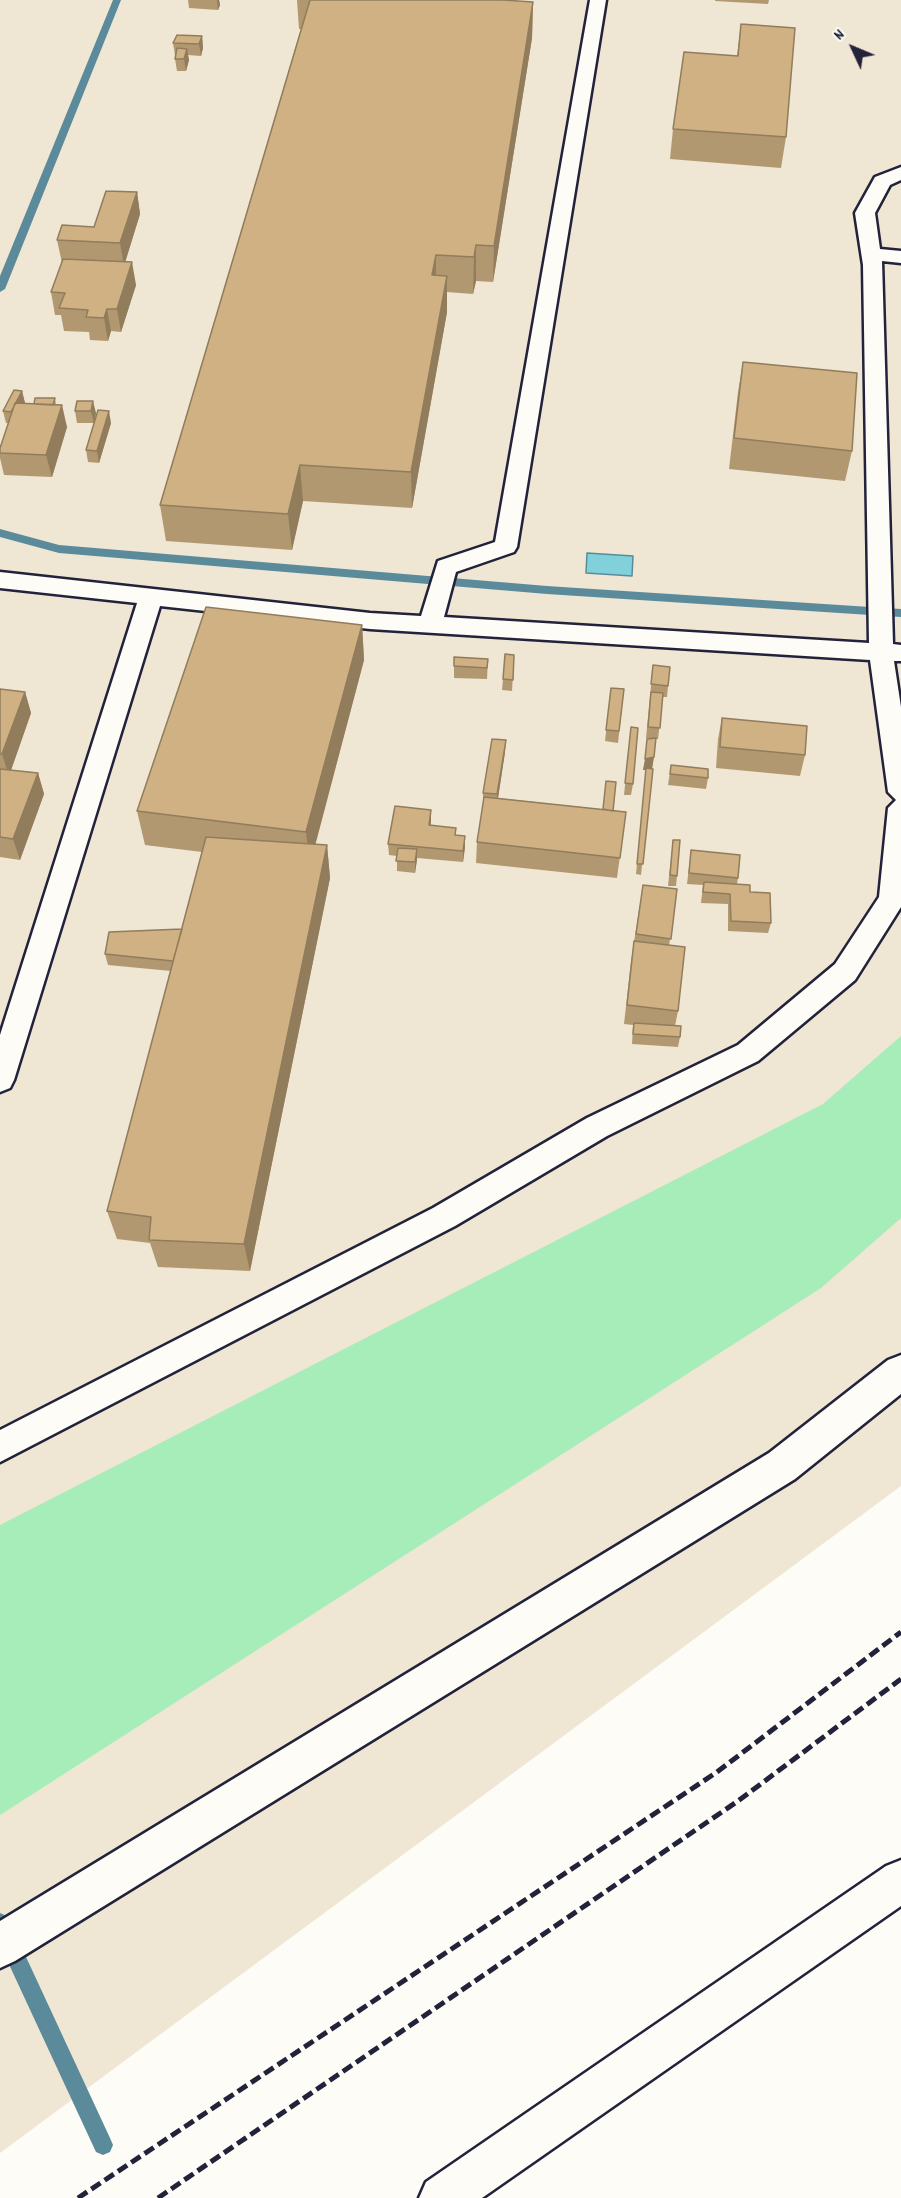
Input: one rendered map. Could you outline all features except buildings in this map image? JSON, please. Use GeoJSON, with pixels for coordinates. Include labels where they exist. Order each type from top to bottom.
{"type":"FeatureCollection","features":[{"type":"Feature","properties":{"kind":"street"},"geometry":{"type":"LineString","coordinates":[[0,1946],[782,1466],[901,1372]]}},
{"type":"Feature","properties":{"kind":"street"},"geometry":{"type":"LineString","coordinates":[[442,2198],[901,1881]]}},
{"type":"Feature","properties":{"kind":"lane"},"geometry":{"type":"LineString","coordinates":[[430,625],[446,567],[506,547],[598,0]]}},
{"type":"Feature","properties":{"kind":"lane"},"geometry":{"type":"LineString","coordinates":[[901,173],[882,181],[865,213],[871,254],[891,653],[901,792]]}},
{"type":"Feature","properties":{"kind":"lane"},"geometry":{"type":"LineString","coordinates":[[871,254],[901,257]]}},
{"type":"Feature","properties":{"kind":"lane"},"geometry":{"type":"LineString","coordinates":[[0,580],[370,621],[891,653]]}},
{"type":"Feature","properties":{"kind":"lane"},"geometry":{"type":"LineString","coordinates":[[0,1080],[151,597]]}},
{"type":"Feature","properties":{"kind":"lane"},"geometry":{"type":"LineString","coordinates":[[0,1447],[444,1217],[597,1127],[748,1053],[845,972],[892,899],[901,808]]}},
{"type":"Feature","properties":{"kind":"shaded area"},"geometry":{"type":"Polygon","coordinates":[[[0,0],[901,0],[901,1486],[0,2153],[0,0]]]}},
{"type":"Feature","properties":{"kind":"green space"},"geometry":{"type":"Polygon","coordinates":[[[901,1036],[901,1218],[821,1288],[0,1815],[0,1525],[823,1104],[901,1036]]]}},
{"type":"Feature","properties":{"kind":"water"},"geometry":{"type":"Polygon","coordinates":[[[587,553],[633,556],[632,576],[586,573],[587,553]]]}},
{"type":"Feature","properties":{"kind":"waterway"},"geometry":{"type":"LineString","coordinates":[[0,289],[117,0]]}},
{"type":"Feature","properties":{"kind":"waterway"},"geometry":{"type":"LineString","coordinates":[[0,533],[59,549],[547,590],[901,613]]}},
{"type":"Feature","properties":{"kind":"waterway"},"geometry":{"type":"LineString","coordinates":[[0,1923],[103,2145]]}},
{"type":"Feature","properties":{"kind":"railway"},"geometry":{"type":"LineString","coordinates":[[78,2198],[717,1772],[901,1632]]}},
{"type":"Feature","properties":{"kind":"railway"},"geometry":{"type":"LineString","coordinates":[[158,2198],[738,1801],[901,1679]]}}]}
